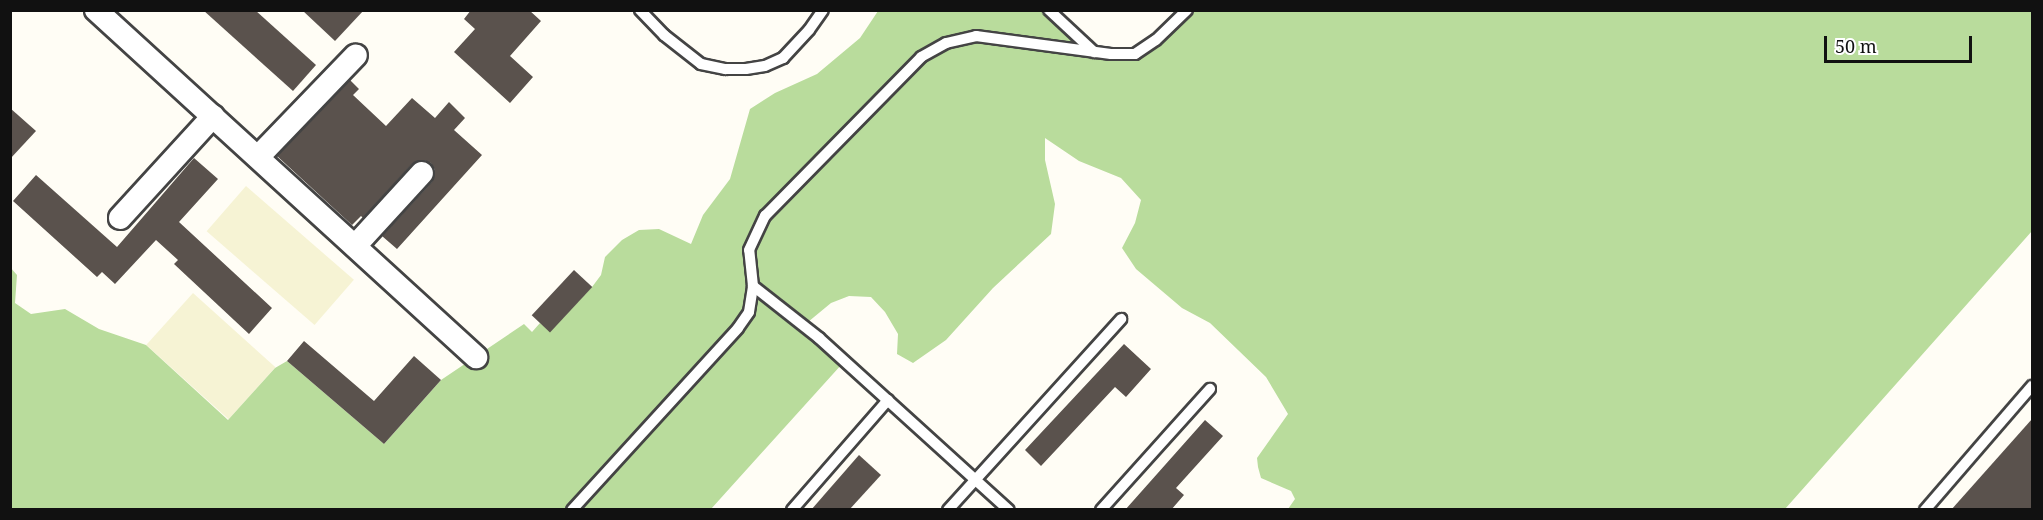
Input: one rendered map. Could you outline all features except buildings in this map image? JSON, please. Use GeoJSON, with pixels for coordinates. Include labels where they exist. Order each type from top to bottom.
{"type":"FeatureCollection","features":[{"type":"Feature","properties":{"kind":"street"},"geometry":{"type":"LineString","coordinates":[[96,10],[476,357]]}},
{"type":"Feature","properties":{"kind":"street"},"geometry":{"type":"LineString","coordinates":[[258,157],[356,55]]}},
{"type":"Feature","properties":{"kind":"street"},"geometry":{"type":"LineString","coordinates":[[120,218],[213,116]]}},
{"type":"Feature","properties":{"kind":"street"},"geometry":{"type":"LineString","coordinates":[[355,246],[422,173]]}},
{"type":"Feature","properties":{"kind":"lane"},"geometry":{"type":"LineString","coordinates":[[640,10],[664,35],[701,64],[725,69],[746,69],[765,66],[783,58],[809,30],[822,10]]}},
{"type":"Feature","properties":{"kind":"lane"},"geometry":{"type":"LineString","coordinates":[[1049,10],[1094,52]]}},
{"type":"Feature","properties":{"kind":"lane"},"geometry":{"type":"LineString","coordinates":[[572,510],[738,328],[749,312],[753,286],[749,250],[765,216],[921,57],[946,43],[976,36],[1094,52],[1135,54],[1156,40],[1186,10]]}},
{"type":"Feature","properties":{"kind":"lane"},"geometry":{"type":"LineString","coordinates":[[753,286],[792,315],[1009,510]]}},
{"type":"Feature","properties":{"kind":"lane"},"geometry":{"type":"LineString","coordinates":[[948,510],[1120,319]]}},
{"type":"Feature","properties":{"kind":"lane"},"geometry":{"type":"LineString","coordinates":[[1925,510],[2032,386]]}},
{"type":"Feature","properties":{"kind":"lane"},"geometry":{"type":"LineString","coordinates":[[1101,510],[1210,389]]}},
{"type":"Feature","properties":{"kind":"lane"},"geometry":{"type":"LineString","coordinates":[[792,510],[888,400]]}},
{"type":"Feature","properties":{"kind":"shaded area"},"geometry":{"type":"Polygon","coordinates":[[[246,186],[354,280],[315,325],[207,231],[246,186]]]}},
{"type":"Feature","properties":{"kind":"shaded area"},"geometry":{"type":"Polygon","coordinates":[[[193,293],[275,367],[229,419],[146,345],[193,293]]]}},
{"type":"Feature","properties":{"kind":"green space"},"geometry":{"type":"Polygon","coordinates":[[[1193,10],[2032,11],[2032,231],[1785,509],[1288,509],[1295,499],[1291,491],[1261,478],[1258,467],[1257,458],[1288,414],[1266,377],[1210,323],[1182,308],[1136,269],[1122,248],[1135,223],[1141,200],[1121,178],[1079,161],[1045,138],[1045,160],[1055,204],[1051,234],[993,288],[946,340],[913,363],[897,354],[898,334],[885,312],[871,297],[849,296],[831,303],[808,322],[758,284],[754,251],[768,220],[924,60],[947,47],[977,41],[1136,58],[1162,42],[1193,10]]]}},
{"type":"Feature","properties":{"kind":"green space"},"geometry":{"type":"Polygon","coordinates":[[[878,11],[1042,11],[1081,46],[945,39],[760,215],[745,248],[749,286],[745,311],[735,325],[566,509],[11,509],[10,267],[17,275],[15,303],[31,314],[65,309],[99,329],[146,345],[228,420],[275,368],[287,361],[384,444],[441,380],[524,324],[532,332],[540,323],[550,331],[592,287],[601,275],[605,257],[622,240],[639,230],[659,229],[691,244],[703,215],[730,179],[750,109],[775,93],[817,74],[860,38],[878,11]]]}},
{"type":"Feature","properties":{"kind":"green space"},"geometry":{"type":"Polygon","coordinates":[[[758,294],[842,364],[711,509],[578,510],[752,315],[758,294]]]}}]}
